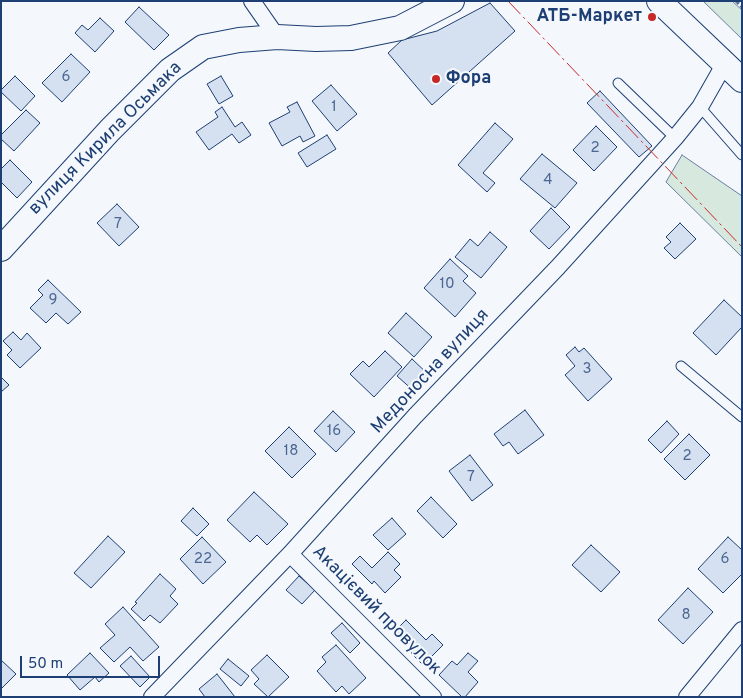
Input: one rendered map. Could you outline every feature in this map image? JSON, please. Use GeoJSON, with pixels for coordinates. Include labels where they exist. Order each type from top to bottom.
{"type":"FeatureCollection","features":[{"type":"Feature","properties":{"kind":"street"},"geometry":{"type":"LineString","coordinates":[[252,1],[277,37]]}},
{"type":"Feature","properties":{"kind":"street","name":"вулиця Кирила Осьмака"},"geometry":{"type":"LineString","coordinates":[[1,249],[110,130],[170,70],[203,47],[239,40],[277,37],[351,38],[400,28],[452,1]]}},
{"type":"Feature","properties":{"kind":"street"},"geometry":{"type":"LineString","coordinates":[[659,1],[742,80]]}},
{"type":"Feature","properties":{"kind":"street","name":"Медоносна вулиця"},"geometry":{"type":"LineString","coordinates":[[152,697],[290,554],[415,416],[558,267],[675,138],[700,106],[726,63]]}},
{"type":"Feature","properties":{"kind":"street","name":"Акацієвий провулок"},"geometry":{"type":"LineString","coordinates":[[290,554],[433,697]]}},
{"type":"Feature","properties":{"kind":"street"},"geometry":{"type":"LineString","coordinates":[[686,697],[742,630]]}},
{"type":"Feature","properties":{"kind":"lane"},"geometry":{"type":"LineString","coordinates":[[618,83],[675,138]]}},
{"type":"Feature","properties":{"kind":"lane"},"geometry":{"type":"LineString","coordinates":[[700,106],[742,155]]}},
{"type":"Feature","properties":{"kind":"lane"},"geometry":{"type":"LineString","coordinates":[[681,366],[742,417]]}},
{"type":"Feature","properties":{"kind":"path"},"geometry":{"type":"LineString","coordinates":[[736,1],[742,7]]}},
{"type":"Feature","properties":{"kind":"shaded area"},"geometry":{"type":"Polygon","coordinates":[[[703,1],[732,1],[742,10],[742,39],[703,1]]]}},
{"type":"Feature","properties":{"kind":"shaded area"},"geometry":{"type":"Polygon","coordinates":[[[682,155],[742,196],[742,257],[666,182],[682,155]]]}},
{"type":"Feature","properties":{"kind":"building","name":"Фора"},"geometry":{"type":"Polygon","coordinates":[[[490,3],[515,31],[432,105],[388,53],[402,40],[437,31],[490,3]]]}},
{"type":"Feature","properties":{"kind":"building"},"geometry":{"type":"Polygon","coordinates":[[[139,7],[169,35],[154,50],[125,22],[139,7]]]}},
{"type":"Feature","properties":{"kind":"building"},"geometry":{"type":"Polygon","coordinates":[[[100,18],[114,31],[95,52],[75,33],[82,25],[88,30],[100,18]]]}},
{"type":"Feature","properties":{"kind":"building"},"geometry":{"type":"Polygon","coordinates":[[[71,54],[90,72],[62,102],[42,83],[71,54]]]}},
{"type":"Feature","properties":{"kind":"building"},"geometry":{"type":"Polygon","coordinates":[[[15,76],[35,96],[21,111],[1,92],[15,76]]]}},
{"type":"Feature","properties":{"kind":"building"},"geometry":{"type":"Polygon","coordinates":[[[221,76],[233,96],[219,104],[207,84],[221,76]]]}},
{"type":"Feature","properties":{"kind":"building"},"geometry":{"type":"Polygon","coordinates":[[[331,85],[357,114],[337,131],[312,101],[331,85]]]}},
{"type":"Feature","properties":{"kind":"building"},"geometry":{"type":"Polygon","coordinates":[[[600,91],[652,146],[639,157],[587,103],[600,91]]]}},
{"type":"Feature","properties":{"kind":"building"},"geometry":{"type":"Polygon","coordinates":[[[297,102],[315,136],[303,142],[300,136],[282,146],[269,123],[290,112],[287,107],[297,102]]]}},
{"type":"Feature","properties":{"kind":"building"},"geometry":{"type":"Polygon","coordinates":[[[222,107],[235,127],[242,122],[251,135],[239,143],[232,134],[209,150],[196,132],[218,117],[215,112],[222,107]]]}},
{"type":"Feature","properties":{"kind":"building"},"geometry":{"type":"Polygon","coordinates":[[[26,110],[40,123],[14,151],[1,139],[1,135],[26,110]]]}},
{"type":"Feature","properties":{"kind":"building"},"geometry":{"type":"Polygon","coordinates":[[[495,123],[513,139],[483,173],[495,183],[487,192],[458,165],[495,123]]]}},
{"type":"Feature","properties":{"kind":"building"},"geometry":{"type":"Polygon","coordinates":[[[596,126],[617,147],[594,171],[573,150],[596,126]]]}},
{"type":"Feature","properties":{"kind":"building"},"geometry":{"type":"Polygon","coordinates":[[[327,135],[336,149],[307,167],[298,153],[327,135]]]}},
{"type":"Feature","properties":{"kind":"building"},"geometry":{"type":"Polygon","coordinates":[[[542,154],[577,183],[555,208],[520,179],[542,154]]]}},
{"type":"Feature","properties":{"kind":"building"},"geometry":{"type":"Polygon","coordinates":[[[10,160],[32,182],[17,198],[1,182],[1,169],[10,160]]]}},
{"type":"Feature","properties":{"kind":"building"},"geometry":{"type":"Polygon","coordinates":[[[117,204],[139,227],[119,246],[97,223],[117,204]]]}},
{"type":"Feature","properties":{"kind":"building"},"geometry":{"type":"Polygon","coordinates":[[[551,208],[570,227],[549,249],[530,231],[551,208]]]}},
{"type":"Feature","properties":{"kind":"building"},"geometry":{"type":"Polygon","coordinates":[[[680,223],[696,239],[675,259],[664,248],[671,242],[666,237],[680,223]]]}},
{"type":"Feature","properties":{"kind":"building"},"geometry":{"type":"Polygon","coordinates":[[[490,232],[507,247],[481,278],[455,257],[470,239],[478,246],[490,232]]]}},
{"type":"Feature","properties":{"kind":"building"},"geometry":{"type":"Polygon","coordinates":[[[450,259],[468,276],[463,281],[476,293],[455,317],[424,288],[450,259]]]}},
{"type":"Feature","properties":{"kind":"building"},"geometry":{"type":"Polygon","coordinates":[[[48,280],[81,312],[68,324],[56,313],[46,323],[30,308],[43,295],[38,290],[48,280]]]}},
{"type":"Feature","properties":{"kind":"building"},"geometry":{"type":"Polygon","coordinates":[[[724,300],[742,317],[742,327],[716,355],[693,333],[724,300]]]}},
{"type":"Feature","properties":{"kind":"building"},"geometry":{"type":"Polygon","coordinates":[[[406,313],[432,337],[414,357],[388,333],[406,313]]]}},
{"type":"Feature","properties":{"kind":"building"},"geometry":{"type":"Polygon","coordinates":[[[13,332],[21,340],[27,333],[41,348],[20,368],[7,355],[12,350],[3,341],[13,332]]]}},
{"type":"Feature","properties":{"kind":"building"},"geometry":{"type":"Polygon","coordinates":[[[575,347],[579,352],[584,348],[612,379],[588,401],[565,375],[575,366],[566,355],[575,347]]]}},
{"type":"Feature","properties":{"kind":"building"},"geometry":{"type":"Polygon","coordinates":[[[385,351],[402,367],[374,397],[350,374],[363,361],[369,367],[385,351]]]}},
{"type":"Feature","properties":{"kind":"building"},"geometry":{"type":"Polygon","coordinates":[[[412,359],[430,376],[415,392],[397,376],[412,359]]]}},
{"type":"Feature","properties":{"kind":"building"},"geometry":{"type":"Polygon","coordinates":[[[1,377],[9,385],[1,392],[1,377]]]}},
{"type":"Feature","properties":{"kind":"building"},"geometry":{"type":"Polygon","coordinates":[[[525,410],[544,435],[518,454],[509,442],[503,446],[494,434],[525,410]]]}},
{"type":"Feature","properties":{"kind":"building"},"geometry":{"type":"Polygon","coordinates":[[[333,411],[355,432],[336,452],[314,431],[333,411]]]}},
{"type":"Feature","properties":{"kind":"building"},"geometry":{"type":"Polygon","coordinates":[[[667,421],[679,434],[661,453],[648,440],[667,421]]]}},
{"type":"Feature","properties":{"kind":"building"},"geometry":{"type":"Polygon","coordinates":[[[289,427],[316,454],[292,478],[265,451],[289,427]]]}},
{"type":"Feature","properties":{"kind":"building"},"geometry":{"type":"Polygon","coordinates":[[[689,434],[710,455],[685,480],[664,459],[689,434]]]}},
{"type":"Feature","properties":{"kind":"building"},"geometry":{"type":"Polygon","coordinates":[[[470,455],[493,485],[472,501],[449,471],[470,455]]]}},
{"type":"Feature","properties":{"kind":"building"},"geometry":{"type":"Polygon","coordinates":[[[254,492],[288,524],[267,545],[257,535],[250,542],[227,520],[254,492]]]}},
{"type":"Feature","properties":{"kind":"building"},"geometry":{"type":"Polygon","coordinates":[[[431,497],[457,524],[443,538],[417,511],[431,497]]]}},
{"type":"Feature","properties":{"kind":"building"},"geometry":{"type":"Polygon","coordinates":[[[193,508],[209,524],[197,536],[181,521],[193,508]]]}},
{"type":"Feature","properties":{"kind":"building"},"geometry":{"type":"Polygon","coordinates":[[[392,518],[406,534],[388,550],[373,535],[392,518]]]}},
{"type":"Feature","properties":{"kind":"building"},"geometry":{"type":"Polygon","coordinates":[[[108,536],[125,552],[91,588],[74,573],[108,536]]]}},
{"type":"Feature","properties":{"kind":"building"},"geometry":{"type":"Polygon","coordinates":[[[202,537],[226,562],[203,584],[180,559],[202,537]]]}},
{"type":"Feature","properties":{"kind":"building"},"geometry":{"type":"Polygon","coordinates":[[[728,537],[742,550],[742,574],[723,593],[698,569],[728,537]]]}},
{"type":"Feature","properties":{"kind":"building"},"geometry":{"type":"Polygon","coordinates":[[[591,545],[620,572],[601,592],[572,565],[591,545]]]}},
{"type":"Feature","properties":{"kind":"building"},"geometry":{"type":"Polygon","coordinates":[[[388,552],[400,564],[394,570],[401,577],[385,593],[374,581],[372,584],[352,564],[360,556],[372,568],[388,552]]]}},
{"type":"Feature","properties":{"kind":"building"},"geometry":{"type":"Polygon","coordinates":[[[160,574],[176,589],[170,596],[178,604],[160,623],[150,615],[144,621],[131,609],[160,574]]]}},
{"type":"Feature","properties":{"kind":"building"},"geometry":{"type":"Polygon","coordinates":[[[299,576],[315,590],[302,604],[286,590],[299,576]]]}},
{"type":"Feature","properties":{"kind":"building"},"geometry":{"type":"Polygon","coordinates":[[[688,588],[713,612],[683,644],[658,620],[688,588]]]}},
{"type":"Feature","properties":{"kind":"building"},"geometry":{"type":"Polygon","coordinates":[[[123,607],[159,647],[143,661],[130,647],[114,662],[100,648],[115,635],[105,624],[123,607]]]}},
{"type":"Feature","properties":{"kind":"building"},"geometry":{"type":"Polygon","coordinates":[[[406,620],[426,640],[432,634],[443,645],[423,665],[411,653],[414,650],[395,631],[406,620]]]}},
{"type":"Feature","properties":{"kind":"building"},"geometry":{"type":"Polygon","coordinates":[[[342,623],[360,643],[350,653],[331,633],[342,623]]]}},
{"type":"Feature","properties":{"kind":"building"},"geometry":{"type":"Polygon","coordinates":[[[336,645],[366,678],[349,694],[342,686],[336,692],[317,671],[326,662],[322,657],[336,645]]]}},
{"type":"Feature","properties":{"kind":"building"},"geometry":{"type":"Polygon","coordinates":[[[90,653],[109,673],[99,682],[95,677],[80,690],[67,675],[90,653]]]}},
{"type":"Feature","properties":{"kind":"building"},"geometry":{"type":"Polygon","coordinates":[[[468,653],[478,661],[468,672],[478,682],[465,697],[462,697],[439,675],[452,661],[457,665],[468,653]]]}},
{"type":"Feature","properties":{"kind":"building"},"geometry":{"type":"Polygon","coordinates":[[[267,655],[289,677],[268,697],[254,684],[259,679],[251,670],[267,655]]]}},
{"type":"Feature","properties":{"kind":"building"},"geometry":{"type":"Polygon","coordinates":[[[131,656],[150,677],[140,687],[120,666],[131,656]]]}},
{"type":"Feature","properties":{"kind":"building"},"geometry":{"type":"Polygon","coordinates":[[[228,659],[249,676],[241,686],[220,669],[228,659]]]}},
{"type":"Feature","properties":{"kind":"building"},"geometry":{"type":"Polygon","coordinates":[[[1,660],[16,674],[1,689],[1,660]]]}},
{"type":"Feature","properties":{"kind":"building"},"geometry":{"type":"Polygon","coordinates":[[[217,674],[235,697],[205,697],[199,689],[217,674]]]}},
{"type":"Feature","properties":{"kind":"power"},"geometry":{"type":"LineString","coordinates":[[508,1],[742,247]]}},
{"type":"Feature","properties":{"kind":"place","name":"АТБ-Маркет"},"geometry":{"type":"Point","coordinates":[652,17]}},
{"type":"Feature","properties":{"kind":"place","name":"Фора"},"geometry":{"type":"Point","coordinates":[436,79]}}]}
